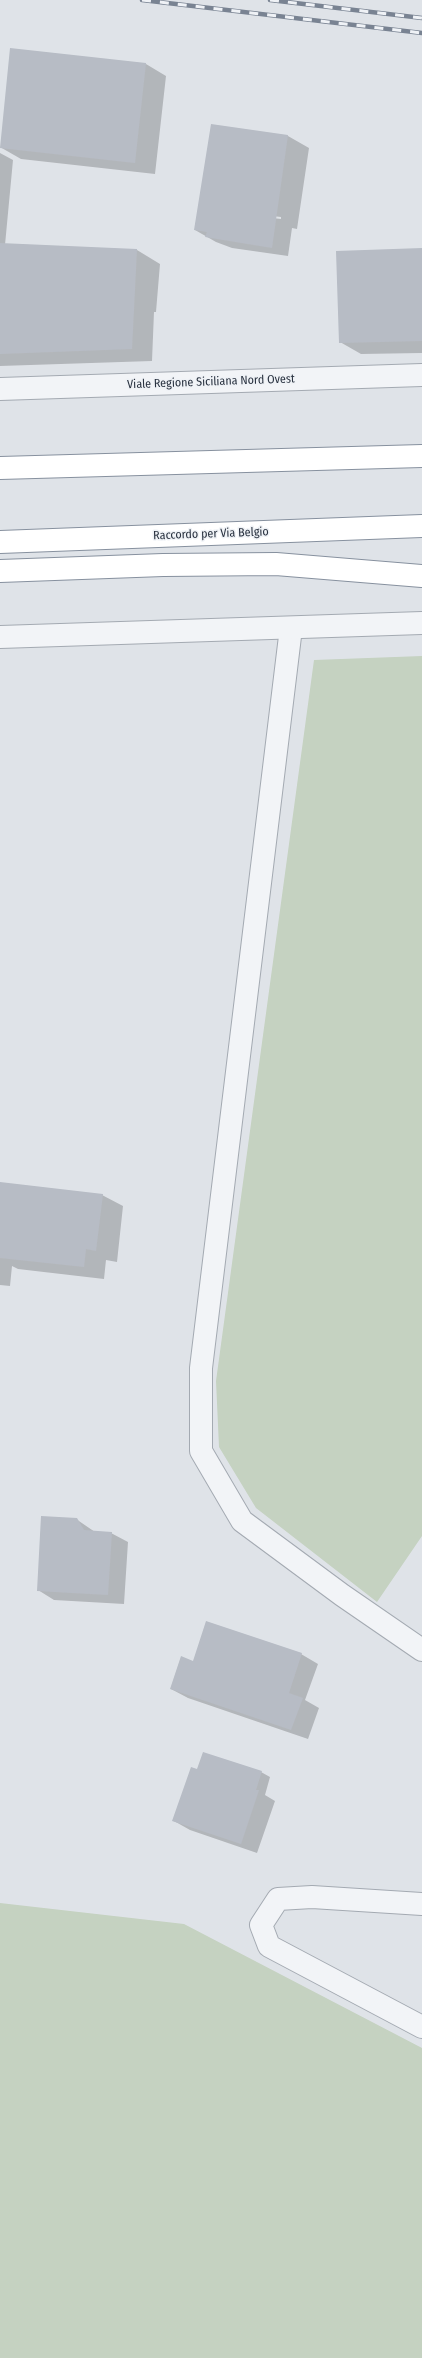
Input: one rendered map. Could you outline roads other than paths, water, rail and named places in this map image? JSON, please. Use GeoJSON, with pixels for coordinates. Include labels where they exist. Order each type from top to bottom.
{"type":"FeatureCollection","features":[{"type":"Feature","properties":{"kind":"highway"},"geometry":{"type":"LineString","coordinates":[[0,468],[422,456]]}},
{"type":"Feature","properties":{"kind":"highway","name":"Raccordo per Via Belgio"},"geometry":{"type":"LineString","coordinates":[[0,542],[422,526]]}},
{"type":"Feature","properties":{"kind":"highway"},"geometry":{"type":"LineString","coordinates":[[0,571],[163,565],[276,564],[422,576]]}},
{"type":"Feature","properties":{"kind":"street","name":"Viale Regione Siciliana Nord Ovest"},"geometry":{"type":"LineString","coordinates":[[0,389],[422,375]]}},
{"type":"Feature","properties":{"kind":"street"},"geometry":{"type":"LineString","coordinates":[[0,637],[422,623]]}},
{"type":"Feature","properties":{"kind":"street"},"geometry":{"type":"LineString","coordinates":[[291,628],[201,1368],[201,1451],[242,1521],[342,1595],[422,1650]]}},
{"type":"Feature","properties":{"kind":"street"},"geometry":{"type":"LineString","coordinates":[[422,1904],[312,1897],[278,1899],[261,1925],[269,1946],[422,2027]]}},
{"type":"Feature","properties":{"kind":"railway"},"geometry":{"type":"LineString","coordinates":[[142,0],[422,33]]}},
{"type":"Feature","properties":{"kind":"railway"},"geometry":{"type":"LineString","coordinates":[[270,0],[422,18]]}}]}
